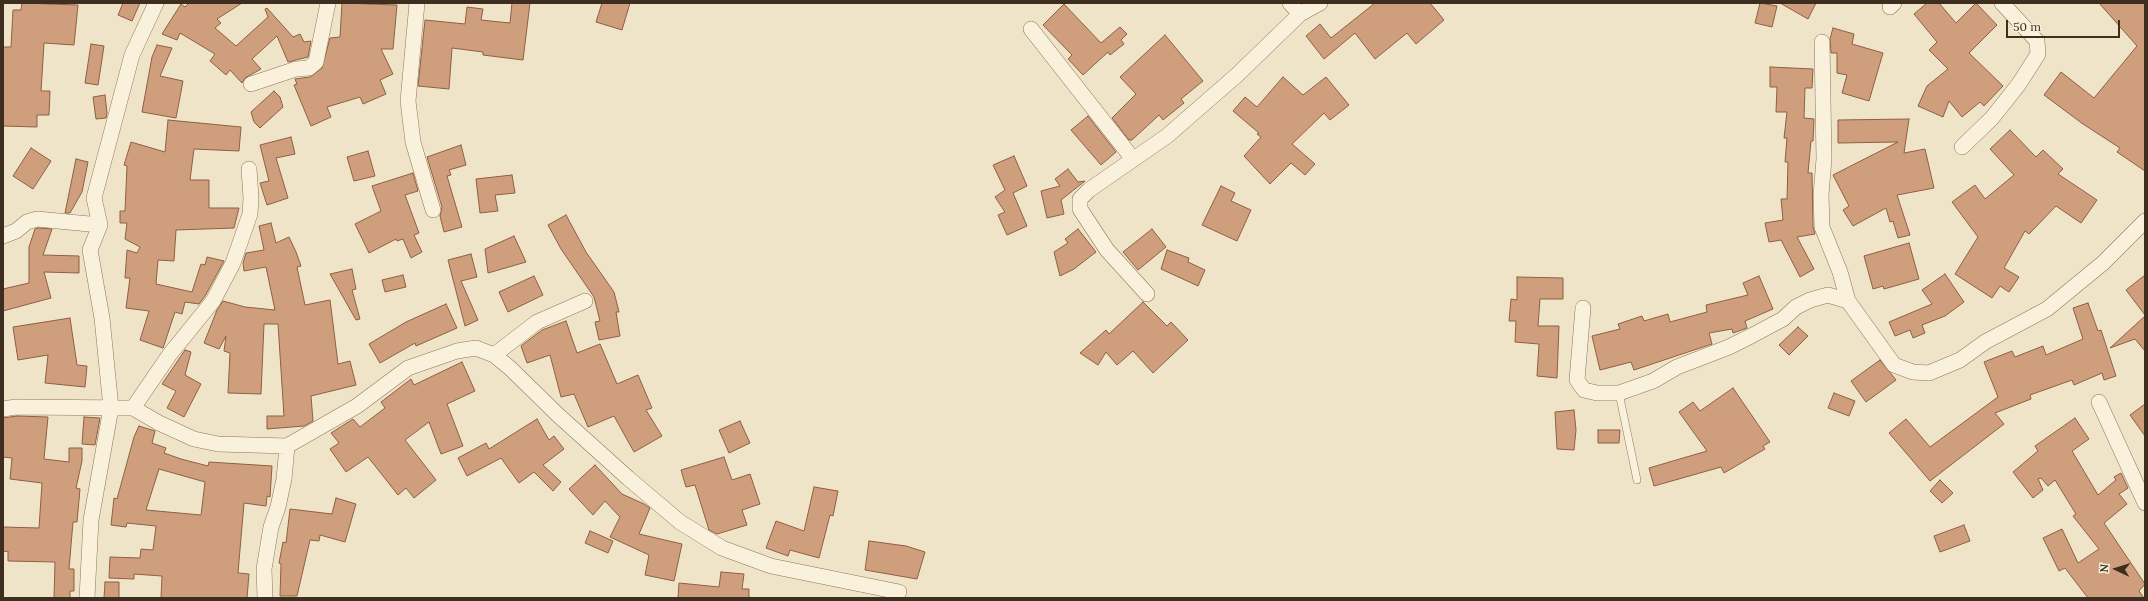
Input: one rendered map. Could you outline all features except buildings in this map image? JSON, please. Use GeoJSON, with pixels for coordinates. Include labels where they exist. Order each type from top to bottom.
{"type":"FeatureCollection","features":[{"type":"Feature","properties":{"kind":"street"},"geometry":{"type":"LineString","coordinates":[[251,84],[296,69],[309,68],[316,62],[328,3]]}},
{"type":"Feature","properties":{"kind":"street"},"geometry":{"type":"LineString","coordinates":[[417,3],[408,101],[413,142],[433,210]]}},
{"type":"Feature","properties":{"kind":"street"},"geometry":{"type":"LineString","coordinates":[[1147,294],[1107,250],[1080,209],[1080,199],[1089,190],[1167,136],[1237,75],[1295,8],[1320,3]]}},
{"type":"Feature","properties":{"kind":"street"},"geometry":{"type":"LineString","coordinates":[[1962,147],[2006,101],[2038,54],[2037,41],[2002,3]]}},
{"type":"Feature","properties":{"kind":"street"},"geometry":{"type":"LineString","coordinates":[[87,598],[91,520],[110,408],[102,318],[90,250],[100,225],[94,198],[132,55],[153,4]]}},
{"type":"Feature","properties":{"kind":"street"},"geometry":{"type":"LineString","coordinates":[[1032,29],[1133,159]]}},
{"type":"Feature","properties":{"kind":"street"},"geometry":{"type":"LineString","coordinates":[[1822,42],[1824,159],[1821,195],[1822,227],[1840,272],[1848,301],[1894,364],[1913,372],[1929,373],[1960,360],[1985,342],[2047,309],[2103,263],[2145,221]]}},
{"type":"Feature","properties":{"kind":"street"},"geometry":{"type":"LineString","coordinates":[[133,408],[170,354],[213,301],[233,264],[250,214],[251,198],[249,169]]}},
{"type":"Feature","properties":{"kind":"street"},"geometry":{"type":"LineString","coordinates":[[3,236],[16,231],[27,222],[37,220],[100,225]]}},
{"type":"Feature","properties":{"kind":"street"},"geometry":{"type":"LineString","coordinates":[[1583,308],[1577,380],[1584,390],[1597,393],[1619,393],[1653,381],[1677,368],[1729,347],[1782,319],[1796,307],[1810,300],[1828,295],[1848,301]]}},
{"type":"Feature","properties":{"kind":"street"},"geometry":{"type":"LineString","coordinates":[[494,355],[537,322],[585,301]]}},
{"type":"Feature","properties":{"kind":"street"},"geometry":{"type":"LineString","coordinates":[[3,409],[16,407],[133,408],[159,423],[194,439],[218,444],[287,446],[357,406],[408,368],[457,351],[476,348],[494,355],[628,478],[680,522],[722,548],[771,566],[899,592]]}},
{"type":"Feature","properties":{"kind":"street"},"geometry":{"type":"LineString","coordinates":[[2099,402],[2145,504]]}},
{"type":"Feature","properties":{"kind":"street"},"geometry":{"type":"LineString","coordinates":[[265,598],[264,569],[271,527],[278,506],[284,479],[287,446]]}},
{"type":"Feature","properties":{"kind":"lane"},"geometry":{"type":"LineString","coordinates":[[1619,393],[1637,480]]}}]}
